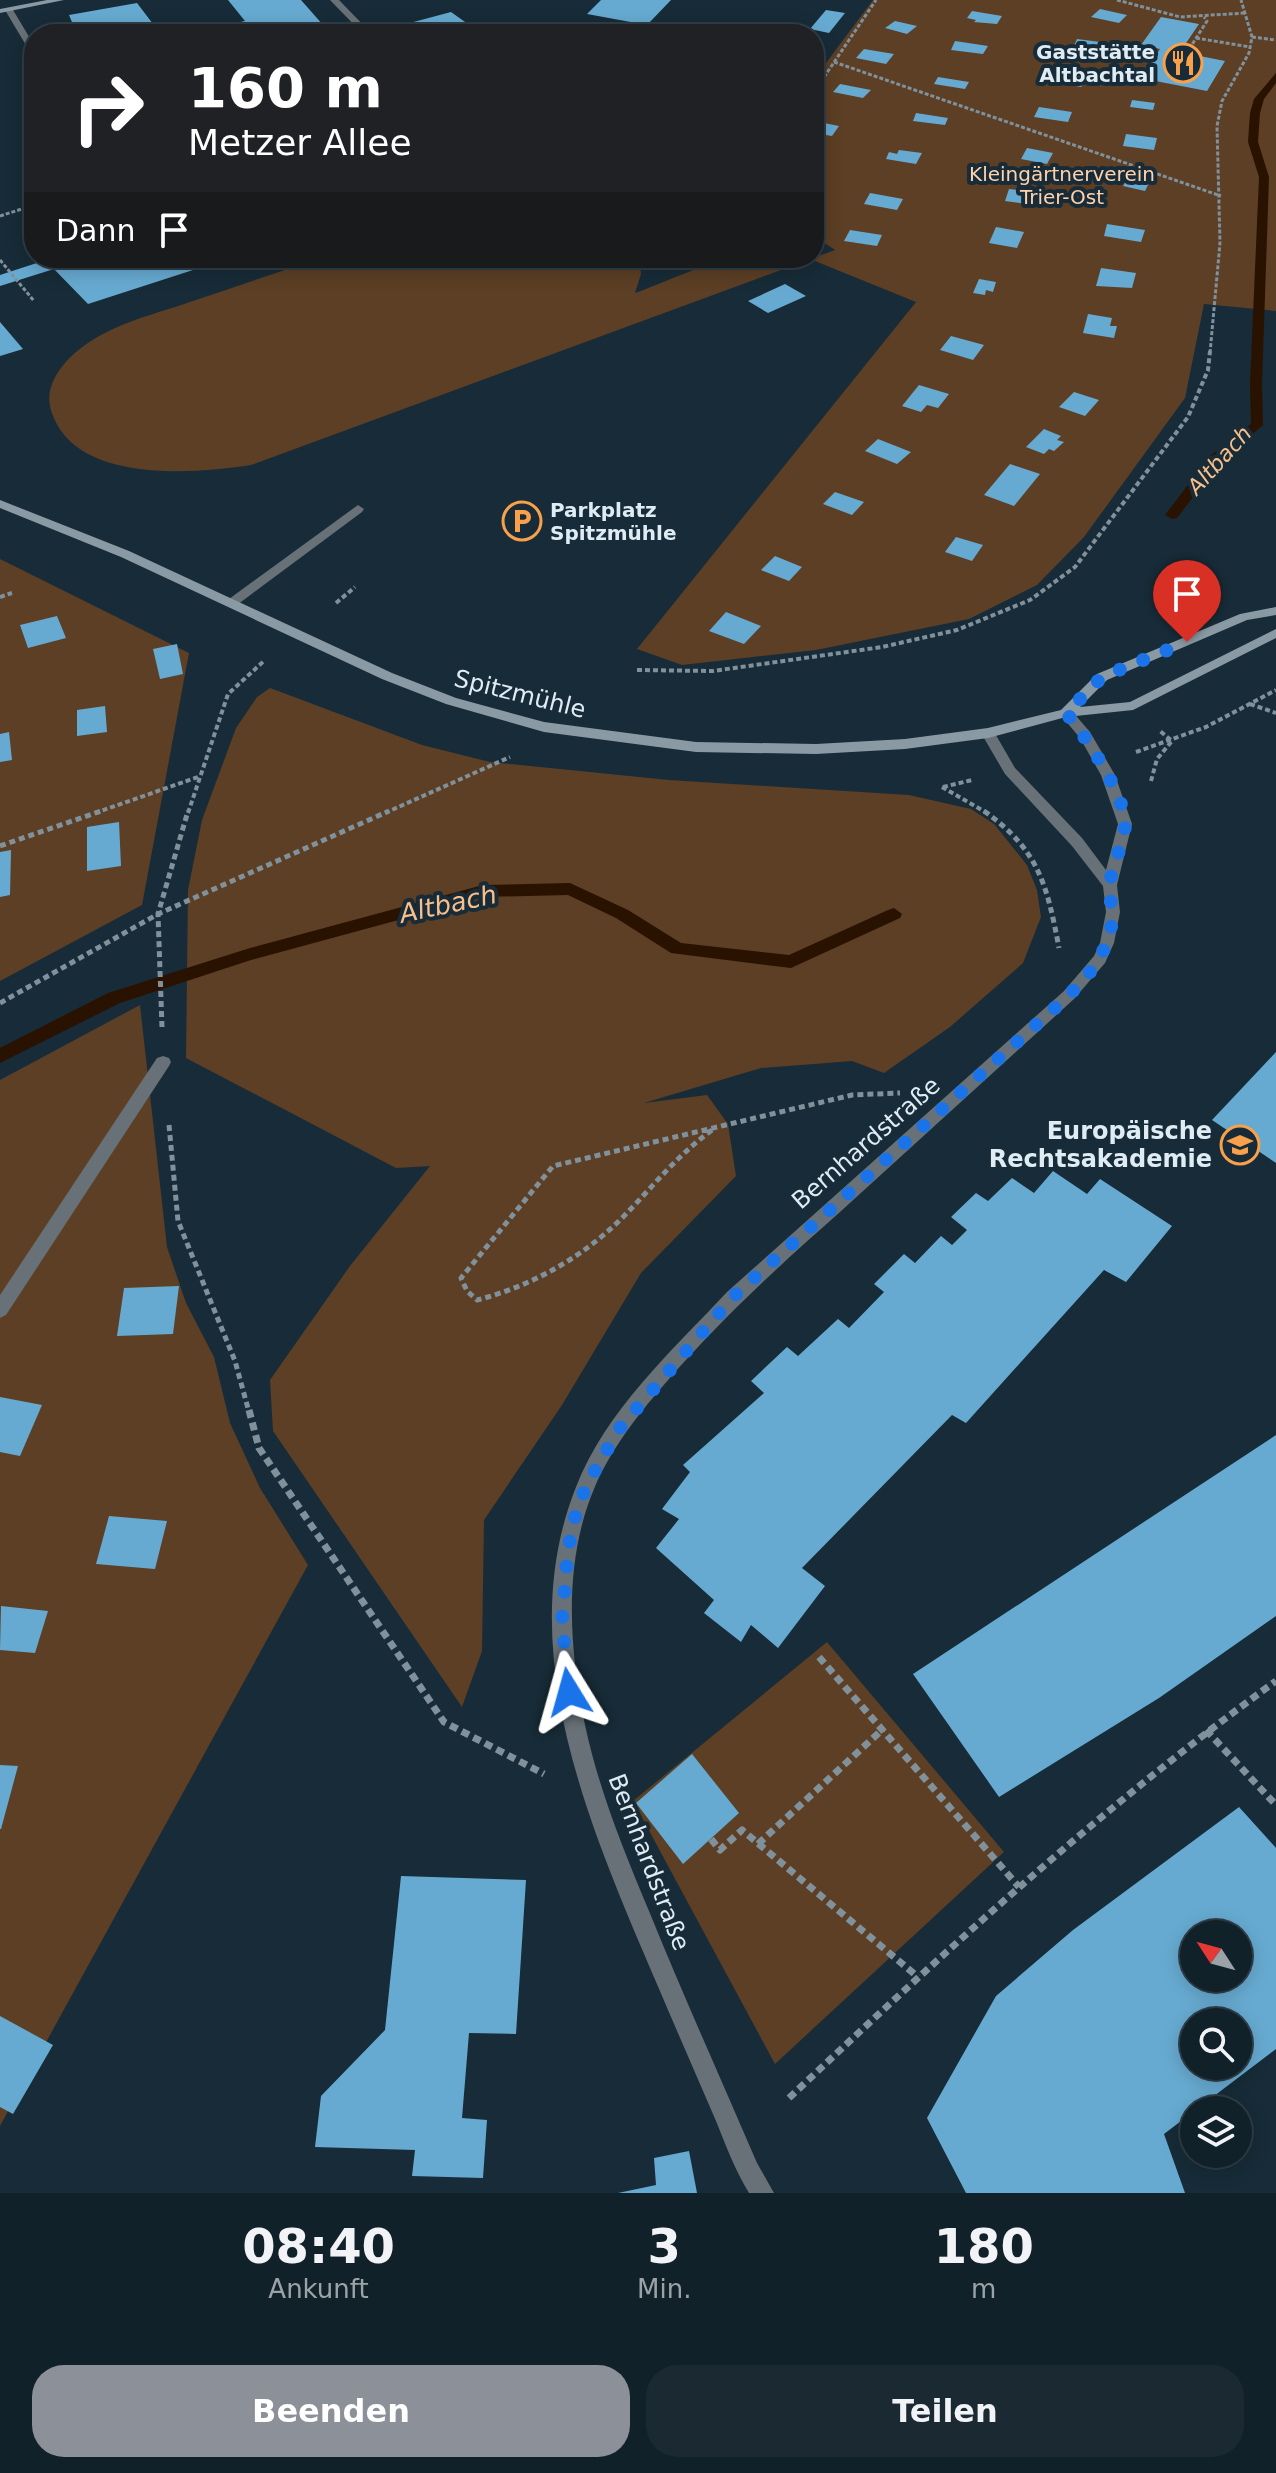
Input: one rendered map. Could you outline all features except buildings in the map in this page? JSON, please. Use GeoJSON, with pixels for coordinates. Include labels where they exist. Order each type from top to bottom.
{"type":"FeatureCollection","features":[{"type":"Feature","properties":{"kind":"street"},"geometry":{"type":"LineString","coordinates":[[24,38],[4,10],[56,0]]}},
{"type":"Feature","properties":{"kind":"street"},"geometry":{"type":"LineString","coordinates":[[334,0],[358,24]]}},
{"type":"Feature","properties":{"kind":"street","name":"Spitzmühle"},"geometry":{"type":"LineString","coordinates":[[0,504],[233,602],[428,693],[510,719],[582,734],[696,747],[816,749],[905,744],[988,733],[1066,713],[1133,706],[1276,633]]}},
{"type":"Feature","properties":{"kind":"street"},"geometry":{"type":"LineString","coordinates":[[233,602],[358,509]]}},
{"type":"Feature","properties":{"kind":"street"},"geometry":{"type":"LineString","coordinates":[[1066,713],[1102,677],[1244,617],[1276,611]]}},
{"type":"Feature","properties":{"kind":"street","name":"Bernhardstraße"},"geometry":{"type":"LineString","coordinates":[[762,2193],[749,2171],[658,1961],[595,1805],[576,1731],[564,1658],[562,1620],[568,1550],[586,1486],[619,1429],[733,1297],[939,1114],[1088,976],[1100,959],[1112,924],[1110,885],[1125,824],[1108,775],[1085,735],[1066,713]]}},
{"type":"Feature","properties":{"kind":"street"},"geometry":{"type":"LineString","coordinates":[[988,733],[1010,771],[1077,842],[1110,885]]}},
{"type":"Feature","properties":{"kind":"street"},"geometry":{"type":"LineString","coordinates":[[0,1310],[163,1062]]}},
{"type":"Feature","properties":{"kind":"path"},"geometry":{"type":"LineString","coordinates":[[824,77],[876,0]]}},
{"type":"Feature","properties":{"kind":"path"},"geometry":{"type":"LineString","coordinates":[[1117,0],[1156,12],[1204,17],[1245,13]]}},
{"type":"Feature","properties":{"kind":"path"},"geometry":{"type":"LineString","coordinates":[[637,670],[713,671],[750,667],[882,647],[957,630],[1030,600],[1075,567],[1182,427],[1208,370],[1220,243],[1217,126],[1222,101],[1250,47],[1252,37],[1241,0]]}},
{"type":"Feature","properties":{"kind":"path"},"geometry":{"type":"LineString","coordinates":[[1186,54],[1207,21],[1204,17]]}},
{"type":"Feature","properties":{"kind":"path"},"geometry":{"type":"LineString","coordinates":[[1252,37],[1276,40]]}},
{"type":"Feature","properties":{"kind":"path"},"geometry":{"type":"LineString","coordinates":[[1196,38],[1250,47]]}},
{"type":"Feature","properties":{"kind":"path"},"geometry":{"type":"LineString","coordinates":[[834,62],[1221,196]]}},
{"type":"Feature","properties":{"kind":"path"},"geometry":{"type":"LineString","coordinates":[[0,216],[24,208]]}},
{"type":"Feature","properties":{"kind":"path"},"geometry":{"type":"LineString","coordinates":[[0,260],[34,301]]}},
{"type":"Feature","properties":{"kind":"path"},"geometry":{"type":"LineString","coordinates":[[336,603],[355,587]]}},
{"type":"Feature","properties":{"kind":"path"},"geometry":{"type":"LineString","coordinates":[[0,597],[12,593]]}},
{"type":"Feature","properties":{"kind":"path"},"geometry":{"type":"LineString","coordinates":[[257,666],[228,694],[198,777],[158,914],[163,1062],[178,1221],[235,1361],[259,1448],[444,1722],[545,1774]]}},
{"type":"Feature","properties":{"kind":"path"},"geometry":{"type":"LineString","coordinates":[[1127,754],[1154,748],[1206,727],[1276,690]]}},
{"type":"Feature","properties":{"kind":"path"},"geometry":{"type":"LineString","coordinates":[[1250,704],[1276,713]]}},
{"type":"Feature","properties":{"kind":"path"},"geometry":{"type":"LineString","coordinates":[[0,1003],[158,914],[524,751]]}},
{"type":"Feature","properties":{"kind":"path"},"geometry":{"type":"LineString","coordinates":[[0,846],[198,777]]}},
{"type":"Feature","properties":{"kind":"path"},"geometry":{"type":"LineString","coordinates":[[978,779],[942,787],[992,815],[1033,860],[1043,876],[1057,938]]}},
{"type":"Feature","properties":{"kind":"path"},"geometry":{"type":"LineString","coordinates":[[712,1130],[675,1158],[612,1228],[581,1252],[526,1285],[500,1295],[477,1300],[467,1291],[461,1278],[553,1166],[852,1095],[905,1093]]}},
{"type":"Feature","properties":{"kind":"path"},"geometry":{"type":"LineString","coordinates":[[819,1657],[1019,1887]]}},
{"type":"Feature","properties":{"kind":"path"},"geometry":{"type":"LineString","coordinates":[[789,2098],[1019,1887],[1206,1730],[1276,1681]]}},
{"type":"Feature","properties":{"kind":"path"},"geometry":{"type":"LineString","coordinates":[[758,1844],[883,1729]]}},
{"type":"Feature","properties":{"kind":"path"},"geometry":{"type":"LineString","coordinates":[[1206,1730],[1276,1805]]}},
{"type":"Feature","properties":{"kind":"path"},"geometry":{"type":"LineString","coordinates":[[711,1839],[720,1850],[742,1830],[918,1977]]}},
{"type":"Feature","properties":{"kind":"green space","name":"Kleingärtnerverein Trier-Ost"},"geometry":{"type":"Polygon","coordinates":[[[873,0],[1276,0],[1276,311],[1204,304],[1185,398],[1084,537],[1037,585],[969,619],[816,650],[682,665],[637,649],[916,302],[824,265],[824,254],[835,250],[824,243],[824,66],[873,0]]]}},
{"type":"Feature","properties":{"kind":"green space"},"geometry":{"type":"Polygon","coordinates":[[[290,268],[640,268],[635,293],[701,268],[786,268],[251,465],[198,471],[137,469],[108,462],[83,451],[63,434],[51,410],[52,385],[64,364],[88,343],[129,322],[290,268]]]}},
{"type":"Feature","properties":{"kind":"green space"},"geometry":{"type":"Polygon","coordinates":[[[0,559],[189,653],[142,905],[0,981],[0,559]]]}},
{"type":"Feature","properties":{"kind":"green space"},"geometry":{"type":"Polygon","coordinates":[[[270,688],[422,745],[490,762],[669,780],[909,795],[971,809],[994,824],[1027,865],[1037,890],[1041,917],[1023,963],[950,1027],[884,1073],[852,1061],[761,1068],[644,1103],[707,1095],[728,1124],[736,1176],[641,1273],[562,1405],[484,1520],[482,1651],[462,1707],[273,1431],[270,1380],[350,1266],[430,1166],[396,1168],[186,1058],[188,890],[202,820],[236,728],[257,697],[270,688]]]}},
{"type":"Feature","properties":{"kind":"green space"},"geometry":{"type":"Polygon","coordinates":[[[140,1005],[167,1247],[186,1303],[214,1357],[230,1423],[260,1488],[308,1565],[0,2126],[0,1080],[140,1005]]]}},
{"type":"Feature","properties":{"kind":"green space"},"geometry":{"type":"Polygon","coordinates":[[[827,1642],[1004,1852],[775,2064],[633,1801],[827,1642]]]}},
{"type":"Feature","properties":{"kind":"waterway","name":"Altbach"},"geometry":{"type":"LineString","coordinates":[[1172,515],[1215,459],[1257,425],[1259,417],[1256,384],[1264,177],[1253,142],[1259,99],[1276,76]]}},
{"type":"Feature","properties":{"kind":"waterway","name":"Altbach"},"geometry":{"type":"LineString","coordinates":[[0,1056],[114,998],[250,954],[483,891],[570,889],[622,914],[677,949],[791,962],[894,914]]}},
{"type":"Feature","properties":{"kind":"place","name":"Gaststätte Altbachtal"},"geometry":{"type":"Point","coordinates":[1183,63]}},
{"type":"Feature","properties":{"kind":"place","name":"Parkplatz Spitzmühle"},"geometry":{"type":"Point","coordinates":[522,521]}},
{"type":"Feature","properties":{"kind":"place","name":"Europäische Rechtsakademie"},"geometry":{"type":"Point","coordinates":[1240,1145]}},
{"type":"Feature","properties":{"kind":"route"},"geometry":{"type":"LineString","coordinates":[[569,1692],[562,1620],[568,1550],[586,1486],[602,1457],[638,1405],[733,1297],[939,1114],[1088,976],[1100,959],[1112,924],[1110,885],[1125,824],[1108,775],[1085,735],[1066,713],[1102,677],[1187,642]]}}]}
